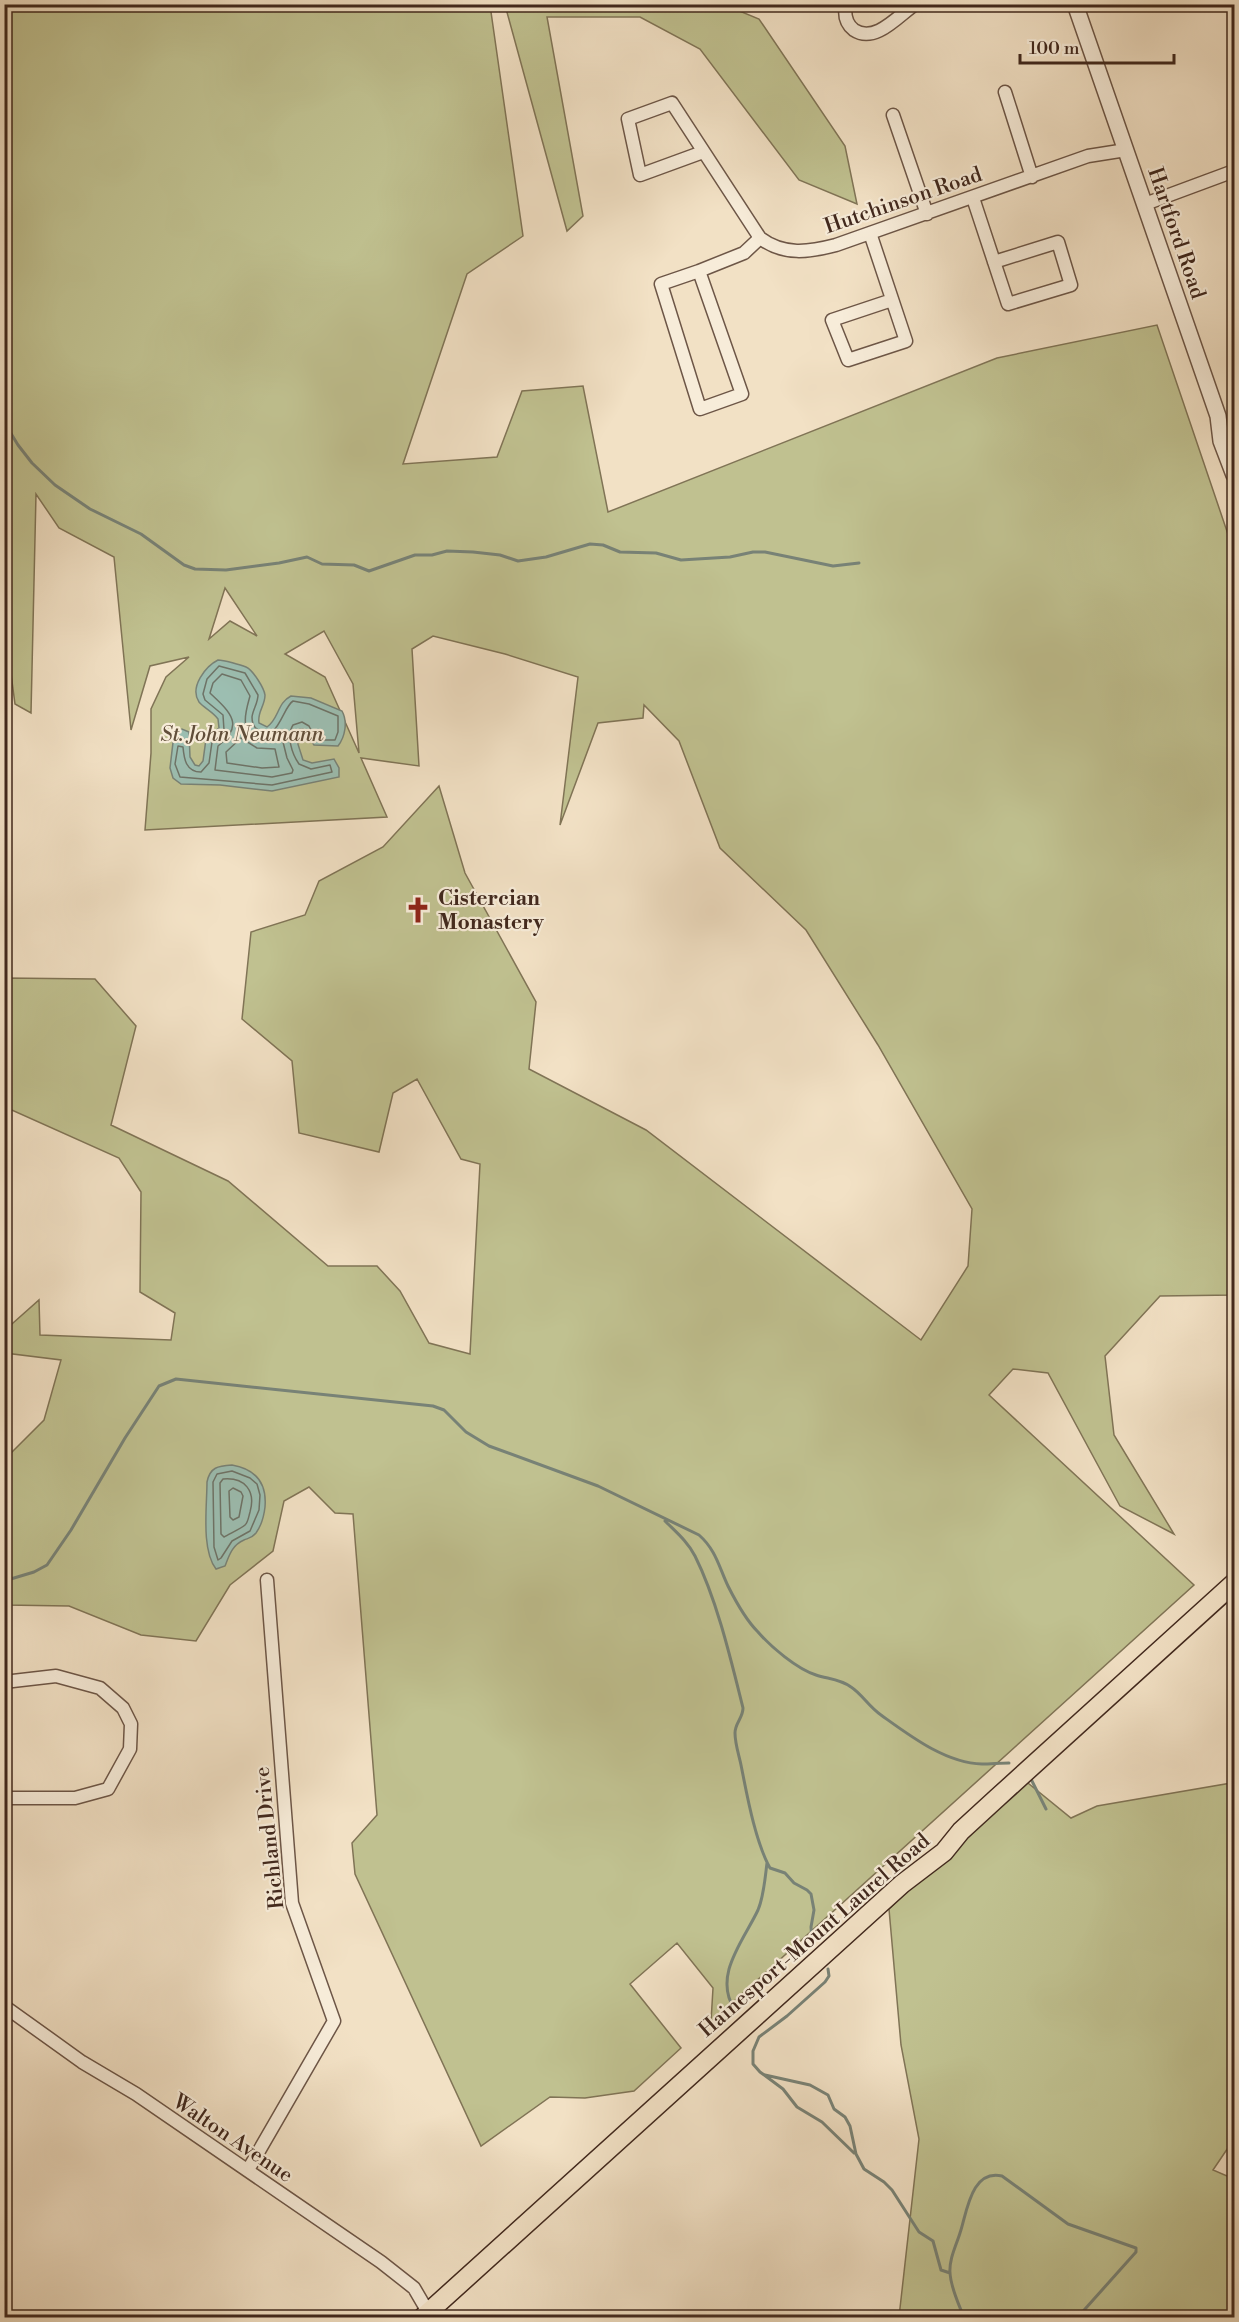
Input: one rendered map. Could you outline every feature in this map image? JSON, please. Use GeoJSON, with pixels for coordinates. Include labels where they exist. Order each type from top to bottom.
{"type":"FeatureCollection","features":[{"type":"Feature","properties":{"kind":"main road","name":"Hainesport-Mount Laurel Road"},"geometry":{"type":"LineString","coordinates":[[425,2315],[902,1884],[944,1852],[961,1831],[1234,1583]]}},
{"type":"Feature","properties":{"kind":"street"},"geometry":{"type":"LineString","coordinates":[[846,4],[844,15],[848,25],[855,31],[865,34],[875,33],[884,28],[915,4]]}},
{"type":"Feature","properties":{"kind":"street","name":"Hartford Road"},"geometry":{"type":"LineString","coordinates":[[1075,4],[1218,416],[1221,441],[1234,475]]}},
{"type":"Feature","properties":{"kind":"street"},"geometry":{"type":"LineString","coordinates":[[1005,92],[1032,177]]}},
{"type":"Feature","properties":{"kind":"street"},"geometry":{"type":"LineString","coordinates":[[699,271],[742,394],[700,409],[661,284],[744,252],[760,238],[672,103],[627,119],[640,175],[703,152]]}},
{"type":"Feature","properties":{"kind":"street"},"geometry":{"type":"LineString","coordinates":[[893,115],[927,214]]}},
{"type":"Feature","properties":{"kind":"street","name":"Hutchinson Road"},"geometry":{"type":"LineString","coordinates":[[760,238],[778,248],[800,252],[824,248],[973,198],[1088,156],[1126,150]]}},
{"type":"Feature","properties":{"kind":"street"},"geometry":{"type":"LineString","coordinates":[[1144,204],[1234,171]]}},
{"type":"Feature","properties":{"kind":"street"},"geometry":{"type":"LineString","coordinates":[[973,198],[994,262],[1008,304],[1071,285],[1058,242],[994,262]]}},
{"type":"Feature","properties":{"kind":"street"},"geometry":{"type":"LineString","coordinates":[[870,233],[906,341],[848,360],[832,320],[892,300]]}},
{"type":"Feature","properties":{"kind":"street","name":"Richland Drive"},"geometry":{"type":"LineString","coordinates":[[248,2170],[334,2021],[292,1903],[267,1580]]}},
{"type":"Feature","properties":{"kind":"street"},"geometry":{"type":"LineString","coordinates":[[4,1682],[56,1676],[100,1688],[123,1708],[131,1724],[130,1749],[108,1789],[75,1798],[4,1798]]}},
{"type":"Feature","properties":{"kind":"street","name":"Walton Avenue"},"geometry":{"type":"LineString","coordinates":[[4,2006],[82,2062],[136,2094],[408,2282],[425,2315]]}},
{"type":"Feature","properties":{"kind":"green space","name":"St. John Neumann"},"geometry":{"type":"Polygon","coordinates":[[[5,5],[490,5],[523,236],[467,274],[403,464],[497,457],[522,391],[583,386],[608,512],[997,358],[1157,325],[1234,552],[1234,1295],[1160,1296],[1105,1356],[1114,1435],[1174,1534],[1120,1506],[1048,1373],[1013,1369],[989,1395],[1194,1585],[711,2022],[713,1988],[677,1943],[630,1984],[681,2048],[634,2091],[585,2098],[550,2097],[481,2146],[355,1874],[352,1843],[377,1815],[353,1514],[335,1513],[309,1487],[284,1501],[273,1551],[230,1585],[196,1641],[141,1635],[69,1606],[5,1605],[5,1459],[44,1420],[61,1360],[5,1353],[4,1331],[39,1300],[40,1335],[171,1340],[175,1313],[140,1292],[141,1192],[119,1158],[5,1107],[5,978],[95,979],[136,1026],[111,1125],[228,1181],[328,1266],[377,1266],[400,1291],[429,1343],[470,1354],[480,1164],[461,1159],[417,1079],[393,1093],[379,1152],[299,1133],[292,1061],[242,1019],[251,932],[305,915],[319,881],[383,847],[439,786],[465,873],[536,1002],[529,1069],[646,1130],[921,1340],[968,1266],[972,1209],[878,1045],[806,930],[720,848],[679,741],[644,705],[643,718],[598,723],[560,825],[578,677],[505,654],[433,636],[412,649],[419,766],[361,758],[387,817],[145,830],[151,753],[151,709],[166,677],[189,657],[150,666],[131,730],[114,557],[59,528],[36,494],[31,713],[15,704],[4,621],[5,5]],[[225,588],[209,639],[230,621],[257,636],[225,588]],[[324,631],[285,654],[325,677],[359,753],[353,684],[324,631]]]}},
{"type":"Feature","properties":{"kind":"green space"},"geometry":{"type":"Polygon","coordinates":[[[505,5],[725,5],[759,19],[845,146],[857,204],[799,180],[700,49],[640,17],[547,17],[583,216],[567,231],[505,5]]]}},
{"type":"Feature","properties":{"kind":"green space"},"geometry":{"type":"Polygon","coordinates":[[[1023,1779],[1071,1818],[1097,1806],[1231,1783],[1234,1779],[1234,2139],[1213,2170],[1234,2179],[1234,2317],[899,2317],[919,2139],[901,2045],[889,1909],[1023,1779]]]}},
{"type":"Feature","properties":{"kind":"water"},"geometry":{"type":"Polygon","coordinates":[[[218,660],[246,667],[255,675],[265,695],[259,723],[267,727],[274,720],[286,699],[291,696],[311,698],[342,711],[345,729],[338,746],[314,745],[303,729],[296,730],[296,738],[303,760],[312,763],[334,759],[339,768],[339,777],[272,791],[220,785],[181,784],[173,778],[170,768],[174,734],[182,729],[189,732],[190,757],[195,765],[199,766],[203,761],[206,739],[219,728],[218,719],[199,702],[196,696],[200,678],[218,660]]]}},
{"type":"Feature","properties":{"kind":"water"},"geometry":{"type":"Polygon","coordinates":[[[232,1465],[247,1470],[258,1478],[264,1491],[265,1510],[256,1533],[231,1551],[225,1566],[216,1569],[208,1551],[207,1482],[210,1473],[215,1468],[232,1465]]]}},
{"type":"Feature","properties":{"kind":"waterway"},"geometry":{"type":"LineString","coordinates":[[4,422],[32,463],[55,485],[90,509],[141,534],[184,565],[195,569],[226,570],[307,557],[322,564],[354,565],[369,571],[415,555],[432,555],[447,551],[500,555],[518,561],[546,557],[590,544],[603,545],[620,552],[656,553],[681,560],[765,552],[833,566],[859,563]]}},
{"type":"Feature","properties":{"kind":"waterway"},"geometry":{"type":"LineString","coordinates":[[4,1581],[34,1572],[47,1565],[159,1386],[176,1379],[433,1406],[444,1410],[466,1432],[489,1446],[598,1486],[699,1535],[713,1553],[745,1616],[763,1638],[785,1657],[809,1672],[847,1684],[881,1715],[928,1747],[968,1762],[1009,1763]]}},
{"type":"Feature","properties":{"kind":"waterway"},"geometry":{"type":"LineString","coordinates":[[665,1521],[682,1537],[692,1551],[710,1592],[723,1630],[743,1708],[735,1729],[735,1737],[756,1831],[770,1868],[785,1873],[794,1883],[811,1894],[814,1910],[811,1927],[812,1940]]}},
{"type":"Feature","properties":{"kind":"waterway"},"geometry":{"type":"LineString","coordinates":[[1030,1777],[1046,1809]]}},
{"type":"Feature","properties":{"kind":"waterway"},"geometry":{"type":"LineString","coordinates":[[735,2010],[729,1997],[728,1971],[760,1905],[767,1863]]}},
{"type":"Feature","properties":{"kind":"waterway"},"geometry":{"type":"LineString","coordinates":[[828,1969],[829,1976],[825,1982],[759,2037],[753,2051],[753,2064],[783,2089],[797,2107],[822,2122],[854,2153]]}},
{"type":"Feature","properties":{"kind":"waterway"},"geometry":{"type":"LineString","coordinates":[[765,2075],[810,2085],[828,2095],[834,2109],[845,2117],[850,2126],[856,2154],[864,2169],[892,2190],[919,2232],[933,2241],[941,2270],[950,2273]]}},
{"type":"Feature","properties":{"kind":"waterway"},"geometry":{"type":"LineString","coordinates":[[964,2318],[952,2285],[951,2263],[972,2194],[983,2179],[992,2176],[1002,2176],[1068,2224],[1136,2248],[1136,2252],[1077,2318]]}},
{"type":"Feature","properties":{"kind":"place","name":"Cistercian Monastery"},"geometry":{"type":"Point","coordinates":[418,910]}}]}
